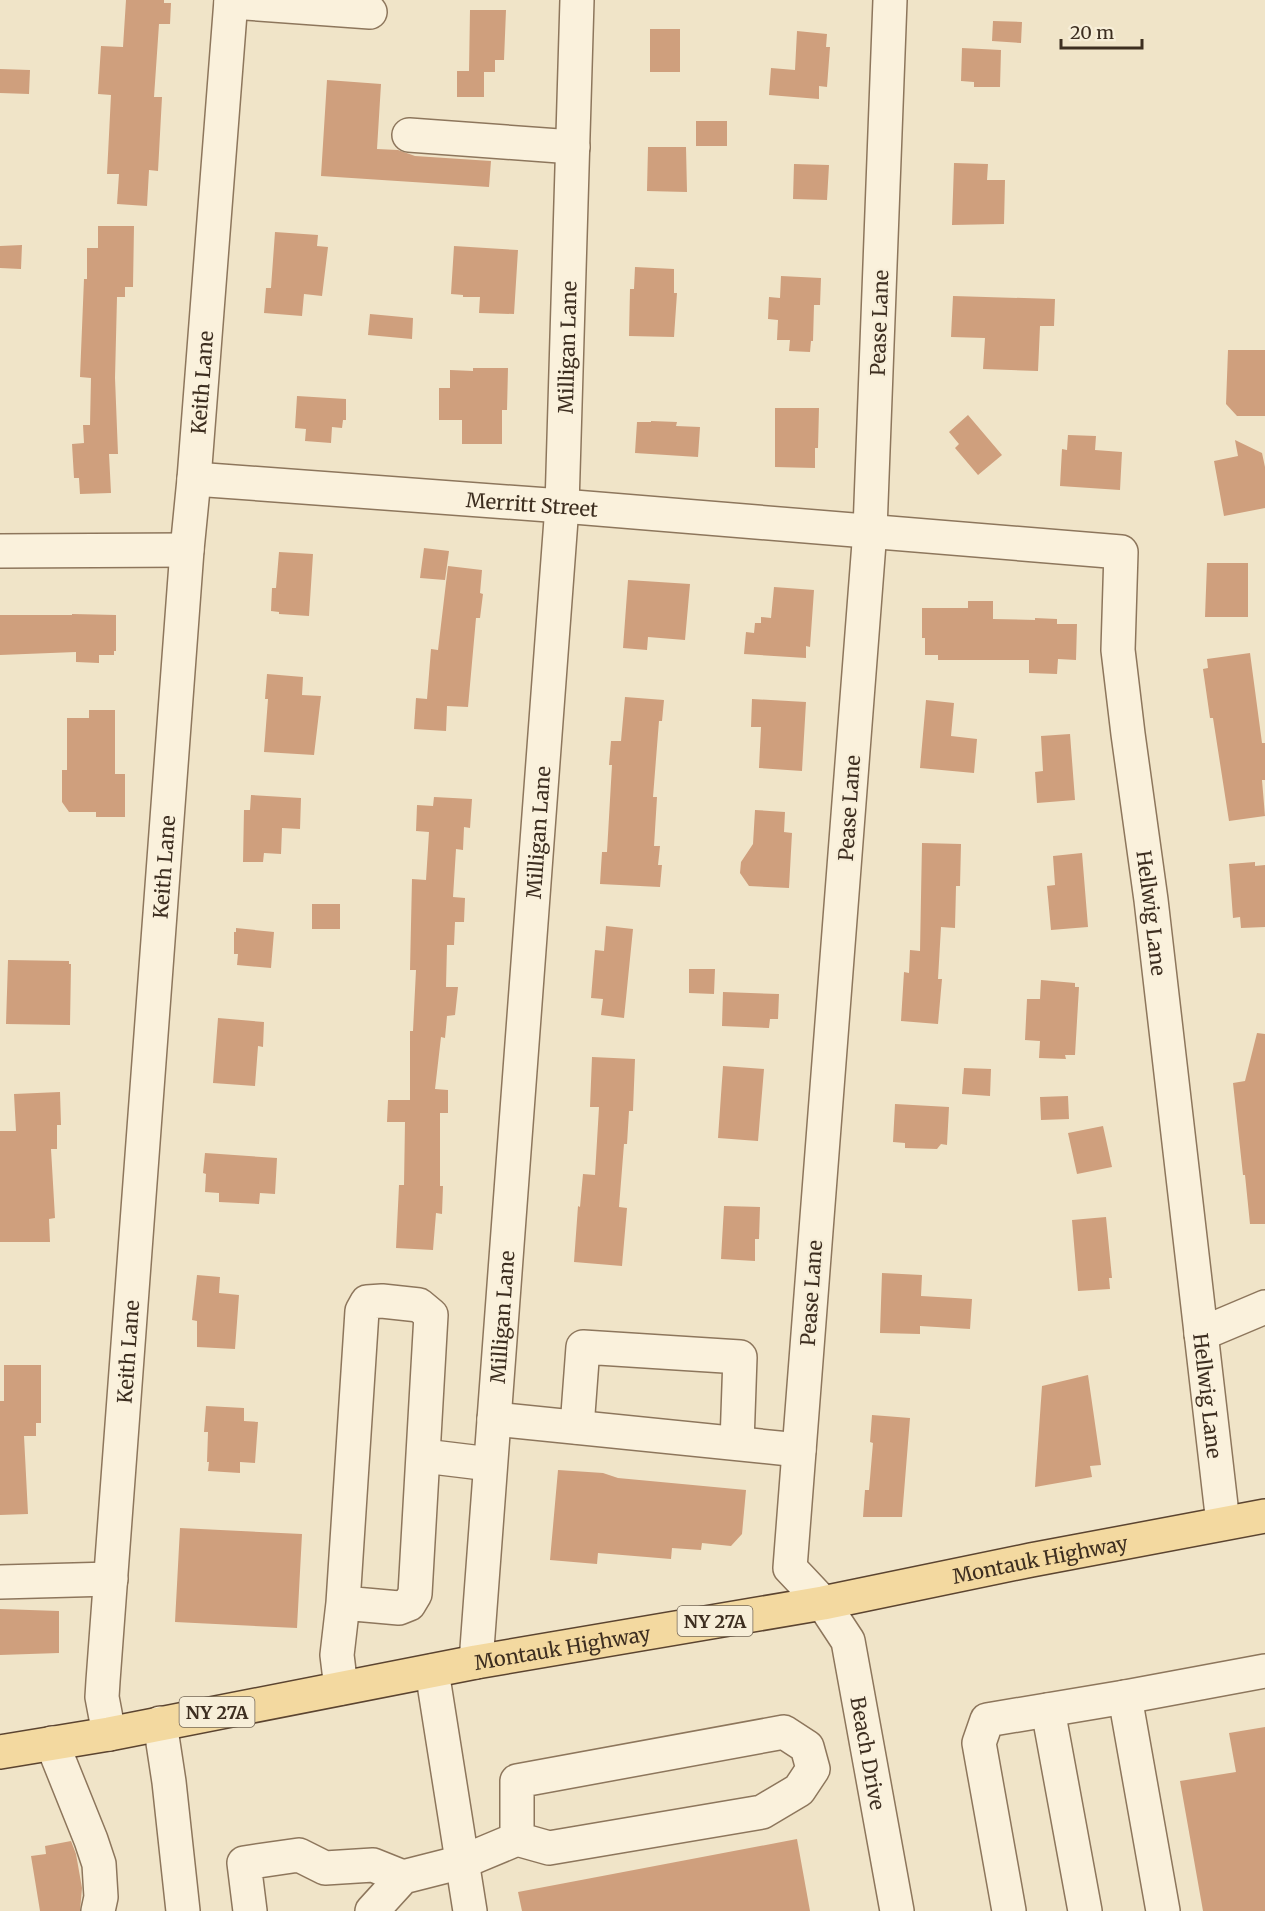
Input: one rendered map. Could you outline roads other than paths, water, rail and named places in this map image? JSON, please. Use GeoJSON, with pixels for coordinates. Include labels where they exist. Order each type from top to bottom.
{"type":"FeatureCollection","features":[{"type":"Feature","properties":{"kind":"main road","name":"Montauk Highway"},"geometry":{"type":"LineString","coordinates":[[0,1752],[109,1734],[476,1662],[823,1603],[1265,1515]]}},
{"type":"Feature","properties":{"kind":"street","name":"Milligan Lane"},"geometry":{"type":"LineString","coordinates":[[476,1662],[562,506],[578,0]]}},
{"type":"Feature","properties":{"kind":"street","name":"Pease Lane"},"geometry":{"type":"LineString","coordinates":[[823,1603],[790,1568],[870,530],[890,0]]}},
{"type":"Feature","properties":{"kind":"street"},"geometry":{"type":"LineString","coordinates":[[231,1],[370,12]]}},
{"type":"Feature","properties":{"kind":"street","name":"Keith Lane"},"geometry":{"type":"LineString","coordinates":[[109,1734],[102,1697],[187,550],[231,1]]}},
{"type":"Feature","properties":{"kind":"street"},"geometry":{"type":"LineString","coordinates":[[409,135],[573,147]]}},
{"type":"Feature","properties":{"kind":"street","name":"Merritt Street"},"geometry":{"type":"LineString","coordinates":[[194,479],[870,530]]}},
{"type":"Feature","properties":{"kind":"street","name":"Hellwig Lane"},"geometry":{"type":"LineString","coordinates":[[870,530],[1120,552],[1120,660],[1151,900],[1223,1523]]}},
{"type":"Feature","properties":{"kind":"street"},"geometry":{"type":"LineString","coordinates":[[0,551],[187,550]]}},
{"type":"Feature","properties":{"kind":"street"},"geometry":{"type":"LineString","coordinates":[[341,1688],[337,1655],[343,1603],[362,1311],[367,1302],[382,1301],[418,1305],[431,1315],[416,1594],[409,1604],[399,1608],[343,1603]]}},
{"type":"Feature","properties":{"kind":"street"},"geometry":{"type":"LineString","coordinates":[[1201,1334],[1265,1307]]}},
{"type":"Feature","properties":{"kind":"street"},"geometry":{"type":"LineString","coordinates":[[577,1427],[583,1347],[740,1357],[737,1443]]}},
{"type":"Feature","properties":{"kind":"street"},"geometry":{"type":"LineString","coordinates":[[494,1419],[799,1450]]}},
{"type":"Feature","properties":{"kind":"street"},"geometry":{"type":"LineString","coordinates":[[424,1456],[490,1464]]}},
{"type":"Feature","properties":{"kind":"street"},"geometry":{"type":"LineString","coordinates":[[0,1581],[111,1579]]}},
{"type":"Feature","properties":{"kind":"street","name":"Beach Drive"},"geometry":{"type":"LineString","coordinates":[[823,1603],[848,1641],[897,1911]]}},
{"type":"Feature","properties":{"kind":"street"},"geometry":{"type":"LineString","coordinates":[[432,1671],[470,1911]]}},
{"type":"Feature","properties":{"kind":"street"},"geometry":{"type":"LineString","coordinates":[[1009,1911],[979,1743],[987,1720],[1265,1671]]}},
{"type":"Feature","properties":{"kind":"street"},"geometry":{"type":"LineString","coordinates":[[1125,1697],[1163,1911]]}},
{"type":"Feature","properties":{"kind":"street"},"geometry":{"type":"LineString","coordinates":[[1048,1710],[1086,1911]]}},
{"type":"Feature","properties":{"kind":"street"},"geometry":{"type":"LineString","coordinates":[[160,1723],[183,1911]]}},
{"type":"Feature","properties":{"kind":"street"},"geometry":{"type":"LineString","coordinates":[[372,1911],[403,1878],[462,1862],[517,1839],[549,1848],[762,1812],[799,1790],[813,1769],[807,1747],[784,1732],[517,1781],[517,1839]]}},
{"type":"Feature","properties":{"kind":"street"},"geometry":{"type":"LineString","coordinates":[[52,1743],[88,1830],[99,1864],[101,1897],[98,1911]]}},
{"type":"Feature","properties":{"kind":"street"},"geometry":{"type":"LineString","coordinates":[[250,1911],[244,1863],[299,1855],[325,1868],[373,1865],[403,1878]]}}]}
